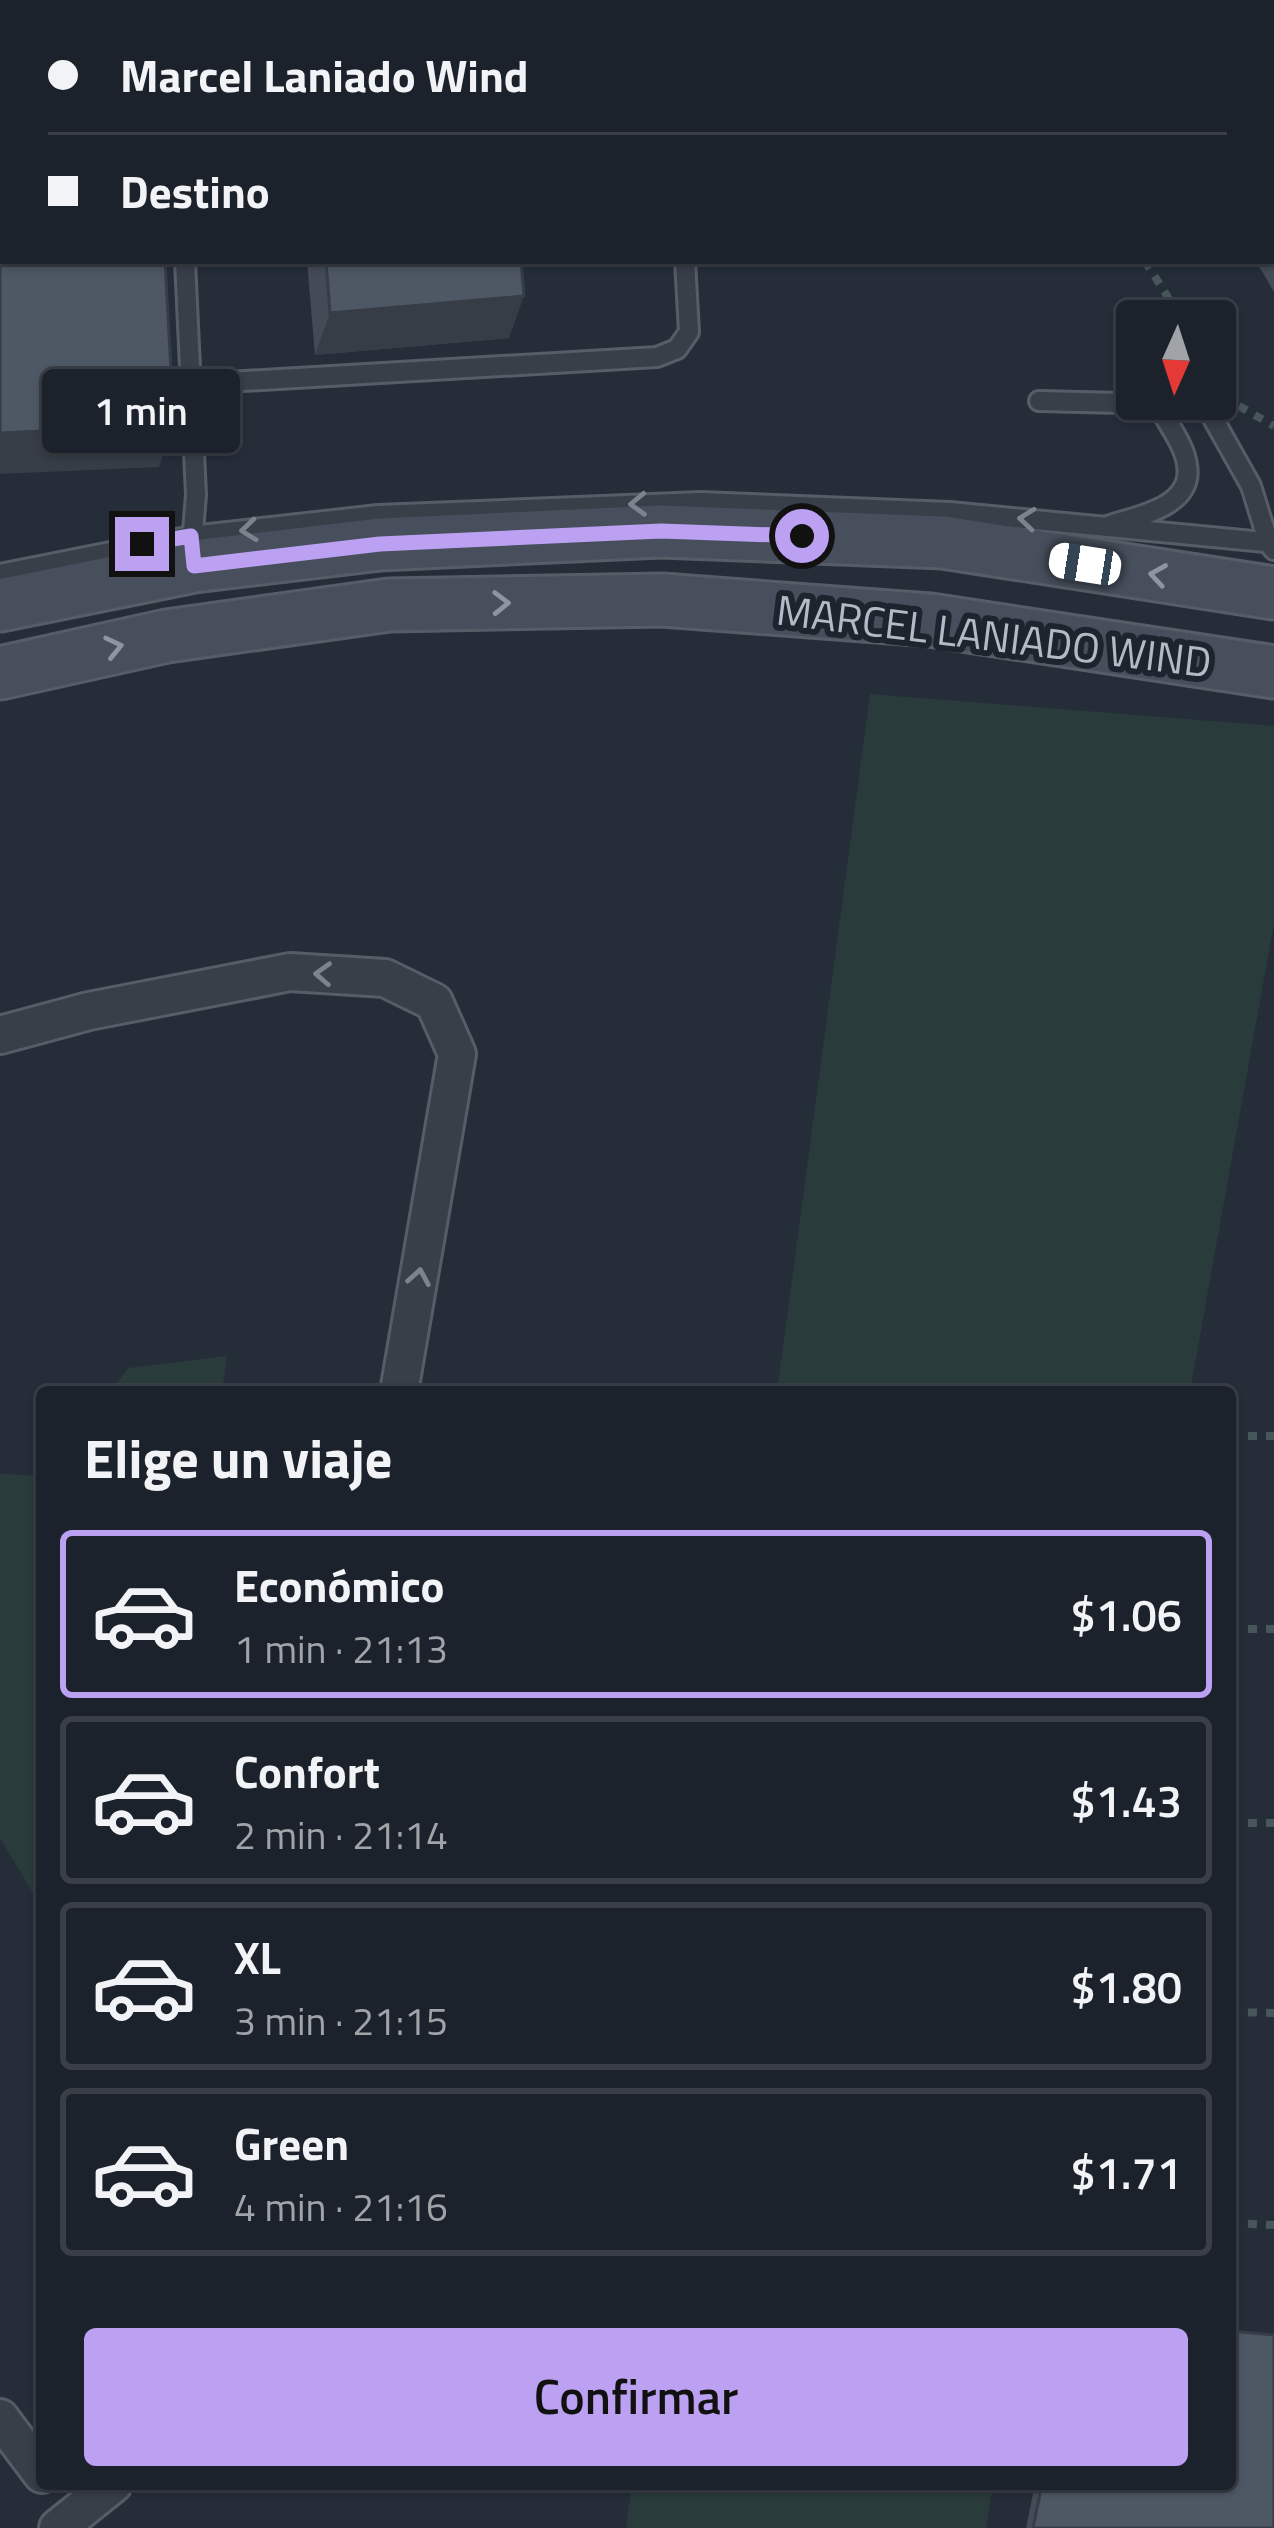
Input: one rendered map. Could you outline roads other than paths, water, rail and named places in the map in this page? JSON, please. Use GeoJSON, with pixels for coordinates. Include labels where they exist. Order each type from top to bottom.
{"type":"FeatureCollection","features":[{"type":"Feature","properties":{"kind":"main road","name":"MARCEL LANIADO WIND"},"geometry":{"type":"LineString","coordinates":[[0,604],[192,551],[661,531],[1273,557]]}},
{"type":"Feature","properties":{"kind":"main road","name":"MARCEL LANIADO WIND"},"geometry":{"type":"LineString","coordinates":[[0,673],[167,635],[388,605],[662,600],[931,620],[1274,672]]}},
{"type":"Feature","properties":{"kind":"street"},"geometry":{"type":"LineString","coordinates":[[0,1035],[89,1011],[290,972],[385,978],[434,1002],[457,1054],[401,1386]]}},
{"type":"Feature","properties":{"kind":"street"},"geometry":{"type":"LineString","coordinates":[[0,2417],[36,2466]]}},
{"type":"Feature","properties":{"kind":"street"},"geometry":{"type":"LineString","coordinates":[[53,2490],[66,2522],[106,2490]]}},
{"type":"Feature","properties":{"kind":"lane"},"geometry":{"type":"LineString","coordinates":[[185,264],[196,495],[192,551]]}},
{"type":"Feature","properties":{"kind":"lane"},"geometry":{"type":"LineString","coordinates":[[193,384],[657,357],[677,349],[689,332],[685,264]]}},
{"type":"Feature","properties":{"kind":"lane"},"geometry":{"type":"LineString","coordinates":[[1039,401],[1116,401]]}},
{"type":"Feature","properties":{"kind":"lane"},"geometry":{"type":"LineString","coordinates":[[1103,527],[1152,512],[1182,493],[1187,461],[1166,420]]}},
{"type":"Feature","properties":{"kind":"lane"},"geometry":{"type":"LineString","coordinates":[[0,574],[192,551],[378,515],[701,502],[950,512],[1103,527],[1273,557],[1250,486],[1214,420]]}}]}
